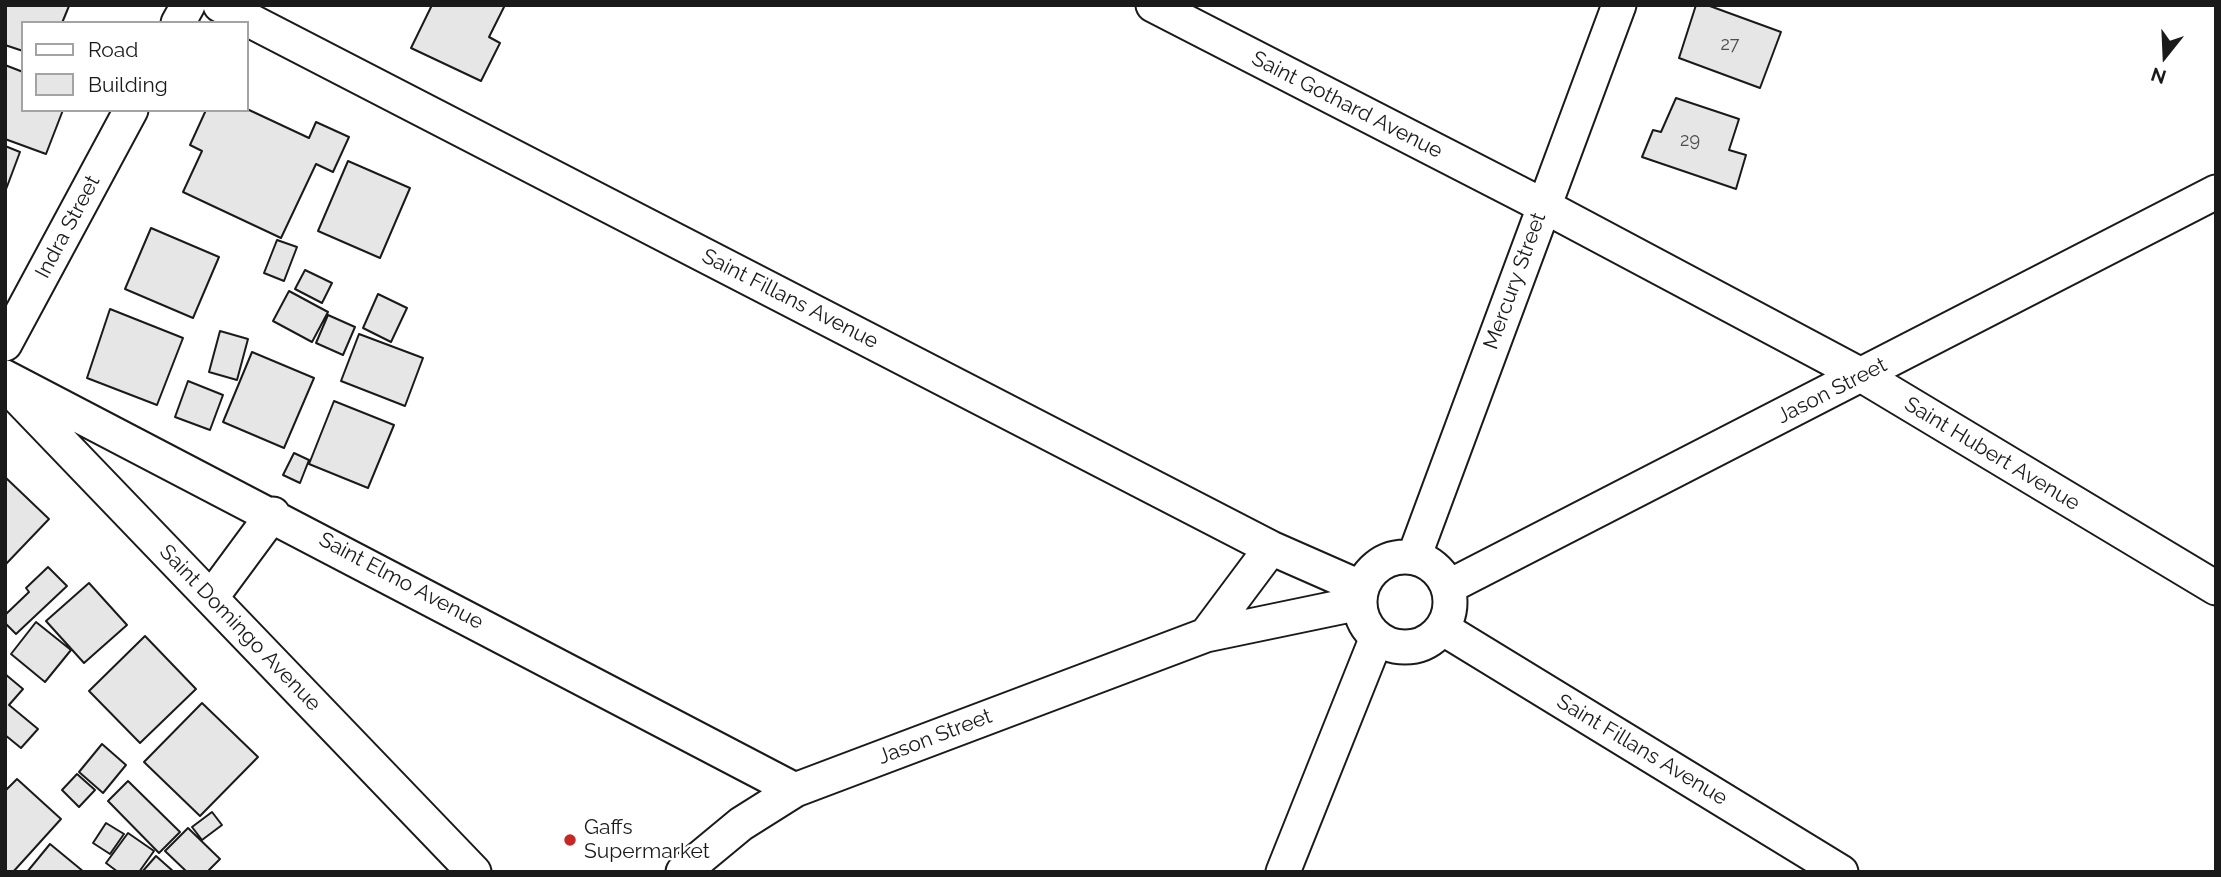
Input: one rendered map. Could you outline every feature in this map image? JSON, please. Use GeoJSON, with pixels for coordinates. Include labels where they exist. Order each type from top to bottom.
{"type":"FeatureCollection","features":[{"type":"Feature","properties":{"kind":"street"},"geometry":{"type":"LineString","coordinates":[[179,21],[187,5]]}},
{"type":"Feature","properties":{"kind":"street","name":"Saint Fillans Avenue"},"geometry":{"type":"LineString","coordinates":[[219,5],[1361,596]]}},
{"type":"Feature","properties":{"kind":"street","name":"Saint Gothard Avenue"},"geometry":{"type":"LineString","coordinates":[[1153,5],[1542,205]]}},
{"type":"Feature","properties":{"kind":"street","name":"Mercury Street"},"geometry":{"type":"LineString","coordinates":[[1414,557],[1542,205],[1619,5]]}},
{"type":"Feature","properties":{"kind":"street","name":"Indra Street"},"geometry":{"type":"LineString","coordinates":[[5,344],[130,112]]}},
{"type":"Feature","properties":{"kind":"street","name":"Jason Street"},"geometry":{"type":"LineString","coordinates":[[1448,587],[1863,376],[2216,192]]}},
{"type":"Feature","properties":{"kind":"street","name":"Saint Hubert Avenue"},"geometry":{"type":"LineString","coordinates":[[1542,205],[1863,376],[2216,588]]}},
{"type":"Feature","properties":{"kind":"street","name":"Saint Elmo Avenue"},"geometry":{"type":"LineString","coordinates":[[5,377],[272,514],[796,790]]}},
{"type":"Feature","properties":{"kind":"street","name":"Saint Domingo Avenue"},"geometry":{"type":"LineString","coordinates":[[5,384],[474,872]]}},
{"type":"Feature","properties":{"kind":"street"},"geometry":{"type":"LineString","coordinates":[[211,598],[272,514]]}},
{"type":"Feature","properties":{"kind":"street"},"geometry":{"type":"LineString","coordinates":[[1206,635],[1271,548]]}},
{"type":"Feature","properties":{"kind":"street"},"geometry":{"type":"LineString","coordinates":[[1414,557],[1434,567],[1448,587],[1451,601],[1442,628],[1429,640],[1412,646],[1394,646],[1377,637],[1362,616],[1361,596],[1367,577],[1388,560],[1414,557]]}},
{"type":"Feature","properties":{"kind":"street","name":"Jason Street"},"geometry":{"type":"LineString","coordinates":[[683,872],[741,824],[796,790],[1206,635],[1361,596]]}},
{"type":"Feature","properties":{"kind":"street","name":"Saint Fillans Avenue"},"geometry":{"type":"LineString","coordinates":[[1442,628],[1842,872]]}},
{"type":"Feature","properties":{"kind":"street"},"geometry":{"type":"LineString","coordinates":[[1283,872],[1377,637]]}},
{"type":"Feature","properties":{"kind":"building"},"geometry":{"type":"Polygon","coordinates":[[[5,5],[69,6],[63,21],[21,21],[21,50],[5,45],[5,5]]]}},
{"type":"Feature","properties":{"kind":"building"},"geometry":{"type":"Polygon","coordinates":[[[432,5],[505,5],[489,37],[500,43],[481,81],[411,48],[432,5]]]}},
{"type":"Feature","properties":{"kind":"building"},"geometry":{"type":"Polygon","coordinates":[[[1696,5],[1707,5],[1781,32],[1760,88],[1679,58],[1696,5]]]}},
{"type":"Feature","properties":{"kind":"building"},"geometry":{"type":"Polygon","coordinates":[[[5,65],[21,71],[21,112],[62,112],[46,154],[5,139],[5,65]]]}},
{"type":"Feature","properties":{"kind":"building"},"geometry":{"type":"Polygon","coordinates":[[[1676,98],[1739,119],[1729,150],[1746,155],[1736,189],[1642,157],[1653,130],[1661,132],[1676,98]]]}},
{"type":"Feature","properties":{"kind":"building"},"geometry":{"type":"Polygon","coordinates":[[[248,109],[309,138],[316,122],[349,137],[333,172],[316,164],[281,238],[183,192],[202,151],[190,145],[205,112],[248,112],[248,109]]]}},
{"type":"Feature","properties":{"kind":"building"},"geometry":{"type":"Polygon","coordinates":[[[5,146],[20,152],[5,192],[5,146]]]}},
{"type":"Feature","properties":{"kind":"building"},"geometry":{"type":"Polygon","coordinates":[[[348,161],[410,188],[380,258],[318,231],[348,161]]]}},
{"type":"Feature","properties":{"kind":"building"},"geometry":{"type":"Polygon","coordinates":[[[151,228],[219,257],[193,318],[125,289],[151,228]]]}},
{"type":"Feature","properties":{"kind":"building"},"geometry":{"type":"Polygon","coordinates":[[[277,240],[297,247],[284,281],[264,273],[277,240]]]}},
{"type":"Feature","properties":{"kind":"building"},"geometry":{"type":"Polygon","coordinates":[[[305,270],[332,283],[322,303],[295,289],[305,270]]]}},
{"type":"Feature","properties":{"kind":"building"},"geometry":{"type":"Polygon","coordinates":[[[289,291],[328,312],[312,342],[273,321],[289,291]]]}},
{"type":"Feature","properties":{"kind":"building"},"geometry":{"type":"Polygon","coordinates":[[[378,294],[407,308],[391,342],[363,328],[378,294]]]}},
{"type":"Feature","properties":{"kind":"building"},"geometry":{"type":"Polygon","coordinates":[[[110,309],[183,338],[157,405],[87,378],[110,309]]]}},
{"type":"Feature","properties":{"kind":"building"},"geometry":{"type":"Polygon","coordinates":[[[328,315],[355,327],[343,355],[316,343],[328,315]]]}},
{"type":"Feature","properties":{"kind":"building"},"geometry":{"type":"Polygon","coordinates":[[[220,331],[248,339],[237,380],[209,372],[220,331]]]}},
{"type":"Feature","properties":{"kind":"building"},"geometry":{"type":"Polygon","coordinates":[[[359,334],[423,358],[405,406],[341,381],[359,334]]]}},
{"type":"Feature","properties":{"kind":"building"},"geometry":{"type":"Polygon","coordinates":[[[252,352],[314,378],[284,448],[223,422],[252,352]]]}},
{"type":"Feature","properties":{"kind":"building"},"geometry":{"type":"Polygon","coordinates":[[[188,381],[223,395],[210,430],[175,417],[188,381]]]}},
{"type":"Feature","properties":{"kind":"building"},"geometry":{"type":"Polygon","coordinates":[[[334,401],[394,425],[368,488],[309,464],[334,401]]]}},
{"type":"Feature","properties":{"kind":"building"},"geometry":{"type":"Polygon","coordinates":[[[294,453],[309,460],[300,483],[283,475],[294,453]]]}},
{"type":"Feature","properties":{"kind":"building"},"geometry":{"type":"Polygon","coordinates":[[[5,477],[49,519],[5,565],[5,477]]]}},
{"type":"Feature","properties":{"kind":"building"},"geometry":{"type":"Polygon","coordinates":[[[48,567],[67,586],[16,634],[5,623],[5,615],[29,592],[26,588],[48,567]]]}},
{"type":"Feature","properties":{"kind":"building"},"geometry":{"type":"Polygon","coordinates":[[[89,583],[127,625],[84,663],[46,621],[89,583]]]}},
{"type":"Feature","properties":{"kind":"building"},"geometry":{"type":"Polygon","coordinates":[[[36,622],[71,650],[45,682],[11,654],[36,622]]]}},
{"type":"Feature","properties":{"kind":"building"},"geometry":{"type":"Polygon","coordinates":[[[145,636],[196,689],[140,743],[89,691],[145,636]]]}},
{"type":"Feature","properties":{"kind":"building"},"geometry":{"type":"Polygon","coordinates":[[[5,674],[23,689],[9,705],[38,729],[21,748],[5,735],[5,674]]]}},
{"type":"Feature","properties":{"kind":"building"},"geometry":{"type":"Polygon","coordinates":[[[202,703],[258,757],[200,816],[144,762],[202,703]]]}},
{"type":"Feature","properties":{"kind":"building"},"geometry":{"type":"Polygon","coordinates":[[[102,744],[126,765],[103,793],[79,772],[102,744]]]}},
{"type":"Feature","properties":{"kind":"building"},"geometry":{"type":"Polygon","coordinates":[[[77,774],[95,790],[79,807],[62,790],[77,774]]]}},
{"type":"Feature","properties":{"kind":"building"},"geometry":{"type":"Polygon","coordinates":[[[17,779],[61,819],[13,872],[5,872],[5,791],[17,779]]]}},
{"type":"Feature","properties":{"kind":"building"},"geometry":{"type":"Polygon","coordinates":[[[128,781],[180,832],[159,853],[108,801],[128,781]]]}},
{"type":"Feature","properties":{"kind":"building"},"geometry":{"type":"Polygon","coordinates":[[[212,812],[222,825],[202,840],[192,827],[212,812]]]}},
{"type":"Feature","properties":{"kind":"building"},"geometry":{"type":"Polygon","coordinates":[[[106,823],[124,834],[110,854],[93,843],[106,823]]]}},
{"type":"Feature","properties":{"kind":"building"},"geometry":{"type":"Polygon","coordinates":[[[188,828],[220,859],[209,870],[211,872],[187,872],[165,851],[188,828]]]}},
{"type":"Feature","properties":{"kind":"building"},"geometry":{"type":"Polygon","coordinates":[[[128,833],[154,851],[139,872],[118,872],[106,863],[128,833]]]}},
{"type":"Feature","properties":{"kind":"building"},"geometry":{"type":"Polygon","coordinates":[[[50,844],[84,872],[27,872],[50,844]]]}},
{"type":"Feature","properties":{"kind":"building"},"geometry":{"type":"Polygon","coordinates":[[[156,856],[174,872],[142,872],[156,856]]]}},
{"type":"Feature","properties":{"kind":"place","name":"Gaffs Supermarket"},"geometry":{"type":"Point","coordinates":[570,840]}}]}
